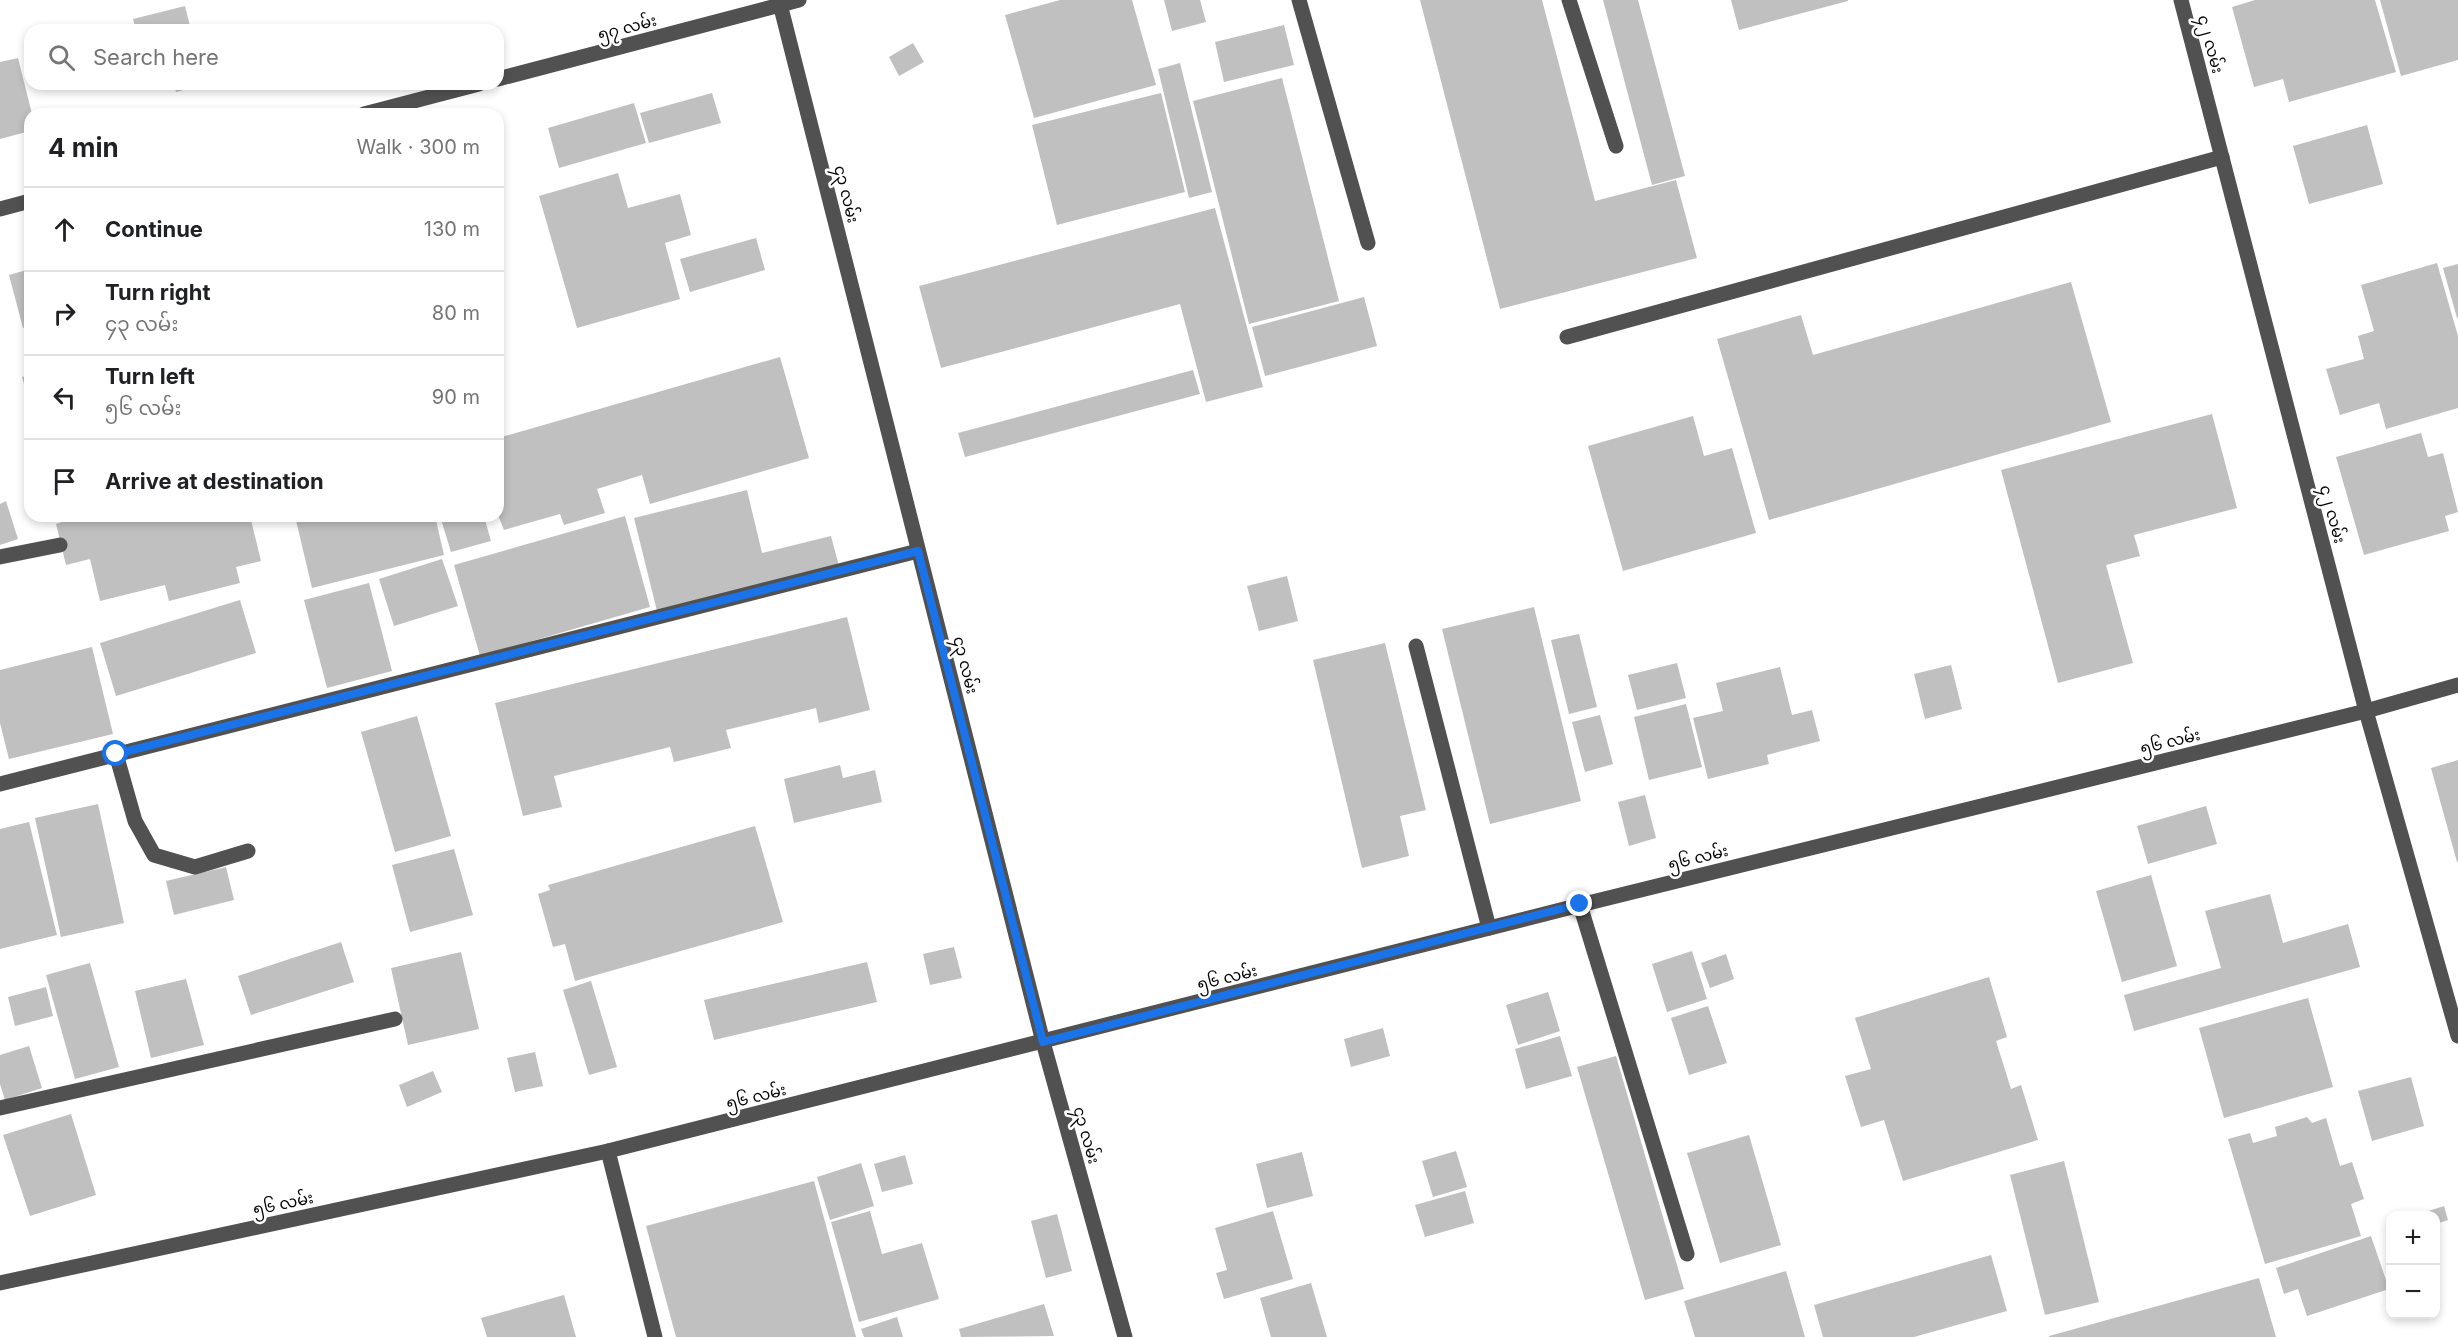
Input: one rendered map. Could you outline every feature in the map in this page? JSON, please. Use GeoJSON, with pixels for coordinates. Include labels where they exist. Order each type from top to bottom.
{"type":"FeatureCollection","features":[{"type":"Feature","properties":{"kind":"street","name":"၅၇ လမ်း"},"geometry":{"type":"LineString","coordinates":[[504,77],[780,2],[799,0]]}},
{"type":"Feature","properties":{"kind":"street"},"geometry":{"type":"LineString","coordinates":[[1299,0],[1368,243]]}},
{"type":"Feature","properties":{"kind":"street"},"geometry":{"type":"LineString","coordinates":[[1569,0],[1616,146]]}},
{"type":"Feature","properties":{"kind":"street","name":"၄၂ လမ်း"},"geometry":{"type":"LineString","coordinates":[[2181,0],[2366,711],[2458,1036]]}},
{"type":"Feature","properties":{"kind":"street","name":"၄၃ လမ်း"},"geometry":{"type":"LineString","coordinates":[[780,2],[1043,1042],[1125,1337]]}},
{"type":"Feature","properties":{"kind":"street"},"geometry":{"type":"LineString","coordinates":[[387,108],[456,90]]}},
{"type":"Feature","properties":{"kind":"street"},"geometry":{"type":"LineString","coordinates":[[1567,337],[2222,157]]}},
{"type":"Feature","properties":{"kind":"street"},"geometry":{"type":"LineString","coordinates":[[0,209],[24,203]]}},
{"type":"Feature","properties":{"kind":"street"},"geometry":{"type":"LineString","coordinates":[[0,557],[60,545]]}},
{"type":"Feature","properties":{"kind":"street"},"geometry":{"type":"LineString","coordinates":[[0,784],[918,551]]}},
{"type":"Feature","properties":{"kind":"street"},"geometry":{"type":"LineString","coordinates":[[1416,646],[1490,928]]}},
{"type":"Feature","properties":{"kind":"street","name":"၅၆ လမ်း"},"geometry":{"type":"LineString","coordinates":[[0,1283],[608,1151],[1580,904],[2366,711],[2458,685]]}},
{"type":"Feature","properties":{"kind":"street"},"geometry":{"type":"LineString","coordinates":[[116,754],[135,821],[154,855],[195,867],[248,851]]}},
{"type":"Feature","properties":{"kind":"street"},"geometry":{"type":"LineString","coordinates":[[1580,904],[1687,1254]]}},
{"type":"Feature","properties":{"kind":"street"},"geometry":{"type":"LineString","coordinates":[[0,1108],[395,1019]]}},
{"type":"Feature","properties":{"kind":"street"},"geometry":{"type":"LineString","coordinates":[[608,1151],[655,1337]]}},
{"type":"Feature","properties":{"kind":"building"},"geometry":{"type":"Polygon","coordinates":[[[1060,0],[1132,0],[1156,85],[1034,118],[1005,15],[1060,0]]]}},
{"type":"Feature","properties":{"kind":"building"},"geometry":{"type":"Polygon","coordinates":[[[1164,0],[1200,0],[1206,22],[1172,31],[1164,0]]]}},
{"type":"Feature","properties":{"kind":"building"},"geometry":{"type":"Polygon","coordinates":[[[1420,0],[1542,0],[1595,201],[1676,180],[1697,258],[1500,309],[1420,0]]]}},
{"type":"Feature","properties":{"kind":"building"},"geometry":{"type":"Polygon","coordinates":[[[1603,0],[1638,0],[1685,176],[1652,185],[1603,0]]]}},
{"type":"Feature","properties":{"kind":"building"},"geometry":{"type":"Polygon","coordinates":[[[1731,0],[1848,0],[1848,1],[1739,30],[1731,0]]]}},
{"type":"Feature","properties":{"kind":"building"},"geometry":{"type":"Polygon","coordinates":[[[2255,0],[2375,0],[2396,72],[2289,102],[2283,79],[2254,87],[2232,7],[2255,0]]]}},
{"type":"Feature","properties":{"kind":"building"},"geometry":{"type":"Polygon","coordinates":[[[2380,0],[2458,0],[2458,60],[2401,76],[2380,0]]]}},
{"type":"Feature","properties":{"kind":"building"},"geometry":{"type":"Polygon","coordinates":[[[185,6],[190,24],[134,24],[133,19],[185,6]]]}},
{"type":"Feature","properties":{"kind":"building"},"geometry":{"type":"Polygon","coordinates":[[[1284,25],[1294,65],[1224,82],[1215,42],[1284,25]]]}},
{"type":"Feature","properties":{"kind":"building"},"geometry":{"type":"Polygon","coordinates":[[[913,43],[924,62],[899,76],[889,57],[913,43]]]}},
{"type":"Feature","properties":{"kind":"building"},"geometry":{"type":"Polygon","coordinates":[[[18,58],[24,90],[26,90],[30,108],[24,108],[24,133],[0,139],[0,62],[18,58]]]}},
{"type":"Feature","properties":{"kind":"building"},"geometry":{"type":"Polygon","coordinates":[[[1180,63],[1212,192],[1189,198],[1158,69],[1180,63]]]}},
{"type":"Feature","properties":{"kind":"building"},"geometry":{"type":"Polygon","coordinates":[[[1282,78],[1339,301],[1249,324],[1193,101],[1282,78]]]}},
{"type":"Feature","properties":{"kind":"building"},"geometry":{"type":"Polygon","coordinates":[[[712,93],[721,123],[649,143],[640,113],[712,93]]]}},
{"type":"Feature","properties":{"kind":"building"},"geometry":{"type":"Polygon","coordinates":[[[1161,93],[1185,192],[1057,225],[1032,125],[1161,93]]]}},
{"type":"Feature","properties":{"kind":"building"},"geometry":{"type":"Polygon","coordinates":[[[634,103],[646,143],[559,168],[548,128],[634,103]]]}},
{"type":"Feature","properties":{"kind":"building"},"geometry":{"type":"Polygon","coordinates":[[[2367,125],[2383,184],[2309,204],[2293,146],[2367,125]]]}},
{"type":"Feature","properties":{"kind":"building"},"geometry":{"type":"Polygon","coordinates":[[[618,173],[628,208],[680,194],[691,235],[665,243],[680,299],[577,328],[539,196],[618,173]]]}},
{"type":"Feature","properties":{"kind":"building"},"geometry":{"type":"Polygon","coordinates":[[[1215,208],[1263,387],[1206,402],[1180,304],[941,368],[919,286],[1215,208]]]}},
{"type":"Feature","properties":{"kind":"building"},"geometry":{"type":"Polygon","coordinates":[[[756,238],[765,270],[690,292],[680,259],[756,238]]]}},
{"type":"Feature","properties":{"kind":"building"},"geometry":{"type":"Polygon","coordinates":[[[2437,263],[2458,336],[2458,408],[2386,429],[2379,403],[2340,415],[2326,369],[2364,359],[2358,336],[2374,331],[2361,285],[2437,263]]]}},
{"type":"Feature","properties":{"kind":"building"},"geometry":{"type":"Polygon","coordinates":[[[2458,264],[2458,318],[2457,318],[2443,268],[2458,264]]]}},
{"type":"Feature","properties":{"kind":"building"},"geometry":{"type":"Polygon","coordinates":[[[24,271],[23,328],[9,275],[24,271]]]}},
{"type":"Feature","properties":{"kind":"building"},"geometry":{"type":"Polygon","coordinates":[[[2071,282],[2111,422],[1769,520],[1717,339],[1801,315],[1813,355],[2071,282]]]}},
{"type":"Feature","properties":{"kind":"building"},"geometry":{"type":"Polygon","coordinates":[[[1364,297],[1377,346],[1265,376],[1252,327],[1364,297]]]}},
{"type":"Feature","properties":{"kind":"building"},"geometry":{"type":"Polygon","coordinates":[[[780,357],[809,458],[650,504],[642,475],[597,489],[605,513],[564,525],[560,514],[504,530],[501,522],[504,522],[504,436],[780,357]]]}},
{"type":"Feature","properties":{"kind":"building"},"geometry":{"type":"Polygon","coordinates":[[[1193,370],[1200,394],[965,457],[958,433],[1193,370]]]}},
{"type":"Feature","properties":{"kind":"building"},"geometry":{"type":"Polygon","coordinates":[[[2212,414],[2237,508],[2134,535],[2140,556],[2106,565],[2133,663],[2058,683],[2001,470],[2212,414]]]}},
{"type":"Feature","properties":{"kind":"building"},"geometry":{"type":"Polygon","coordinates":[[[1693,416],[1704,456],[1732,448],[1756,533],[1623,571],[1588,446],[1693,416]]]}},
{"type":"Feature","properties":{"kind":"building"},"geometry":{"type":"Polygon","coordinates":[[[2421,433],[2428,457],[2443,453],[2458,512],[2445,516],[2449,531],[2364,555],[2336,457],[2421,433]]]}},
{"type":"Feature","properties":{"kind":"building"},"geometry":{"type":"Polygon","coordinates":[[[747,490],[762,553],[831,536],[839,566],[657,611],[634,518],[747,490]]]}},
{"type":"Feature","properties":{"kind":"building"},"geometry":{"type":"Polygon","coordinates":[[[6,501],[18,539],[0,545],[0,504],[6,501]]]}},
{"type":"Feature","properties":{"kind":"building"},"geometry":{"type":"Polygon","coordinates":[[[625,516],[650,607],[480,656],[454,565],[625,516]]]}},
{"type":"Feature","properties":{"kind":"building"},"geometry":{"type":"Polygon","coordinates":[[[62,522],[251,522],[261,561],[236,567],[240,583],[169,601],[165,585],[100,601],[90,559],[66,565],[56,524],[62,522]]]}},
{"type":"Feature","properties":{"kind":"building"},"geometry":{"type":"Polygon","coordinates":[[[296,522],[436,522],[444,555],[312,588],[296,522]]]}},
{"type":"Feature","properties":{"kind":"building"},"geometry":{"type":"Polygon","coordinates":[[[442,522],[486,522],[491,541],[451,552],[442,522]]]}},
{"type":"Feature","properties":{"kind":"building"},"geometry":{"type":"Polygon","coordinates":[[[442,559],[458,606],[394,626],[379,579],[442,559]]]}},
{"type":"Feature","properties":{"kind":"building"},"geometry":{"type":"Polygon","coordinates":[[[1287,576],[1298,621],[1259,631],[1247,586],[1287,576]]]}},
{"type":"Feature","properties":{"kind":"building"},"geometry":{"type":"Polygon","coordinates":[[[369,583],[392,671],[327,688],[304,600],[369,583]]]}},
{"type":"Feature","properties":{"kind":"building"},"geometry":{"type":"Polygon","coordinates":[[[240,600],[256,653],[116,696],[100,643],[240,600]]]}},
{"type":"Feature","properties":{"kind":"building"},"geometry":{"type":"Polygon","coordinates":[[[1534,607],[1581,801],[1490,824],[1442,629],[1534,607]]]}},
{"type":"Feature","properties":{"kind":"building"},"geometry":{"type":"Polygon","coordinates":[[[847,617],[870,710],[819,723],[816,708],[726,730],[731,748],[674,762],[670,747],[554,776],[562,807],[523,816],[495,703],[847,617]]]}},
{"type":"Feature","properties":{"kind":"building"},"geometry":{"type":"Polygon","coordinates":[[[1579,634],[1597,707],[1569,714],[1551,640],[1579,634]]]}},
{"type":"Feature","properties":{"kind":"building"},"geometry":{"type":"Polygon","coordinates":[[[1385,643],[1426,810],[1400,816],[1409,856],[1362,868],[1313,660],[1385,643]]]}},
{"type":"Feature","properties":{"kind":"building"},"geometry":{"type":"Polygon","coordinates":[[[92,647],[113,734],[9,759],[0,723],[0,670],[92,647]]]}},
{"type":"Feature","properties":{"kind":"building"},"geometry":{"type":"Polygon","coordinates":[[[1677,663],[1686,698],[1637,710],[1628,675],[1677,663]]]}},
{"type":"Feature","properties":{"kind":"building"},"geometry":{"type":"Polygon","coordinates":[[[1951,665],[1962,709],[1925,719],[1914,674],[1951,665]]]}},
{"type":"Feature","properties":{"kind":"building"},"geometry":{"type":"Polygon","coordinates":[[[1780,667],[1792,715],[1812,710],[1820,741],[1767,755],[1769,764],[1708,779],[1693,718],[1723,711],[1716,683],[1780,667]]]}},
{"type":"Feature","properties":{"kind":"building"},"geometry":{"type":"Polygon","coordinates":[[[1686,704],[1702,767],[1649,780],[1634,717],[1686,704]]]}},
{"type":"Feature","properties":{"kind":"building"},"geometry":{"type":"Polygon","coordinates":[[[1600,715],[1613,764],[1585,772],[1572,722],[1600,715]]]}},
{"type":"Feature","properties":{"kind":"building"},"geometry":{"type":"Polygon","coordinates":[[[417,716],[451,836],[395,852],[361,732],[417,716]]]}},
{"type":"Feature","properties":{"kind":"building"},"geometry":{"type":"Polygon","coordinates":[[[2458,760],[2458,862],[2457,862],[2431,768],[2458,760]]]}},
{"type":"Feature","properties":{"kind":"building"},"geometry":{"type":"Polygon","coordinates":[[[840,765],[843,778],[875,770],[882,802],[794,823],[784,779],[840,765]]]}},
{"type":"Feature","properties":{"kind":"building"},"geometry":{"type":"Polygon","coordinates":[[[1645,795],[1656,838],[1629,846],[1618,802],[1645,795]]]}},
{"type":"Feature","properties":{"kind":"building"},"geometry":{"type":"Polygon","coordinates":[[[98,804],[124,923],[61,937],[35,818],[98,804]]]}},
{"type":"Feature","properties":{"kind":"building"},"geometry":{"type":"Polygon","coordinates":[[[2206,806],[2217,844],[2148,864],[2137,826],[2206,806]]]}},
{"type":"Feature","properties":{"kind":"building"},"geometry":{"type":"Polygon","coordinates":[[[29,822],[57,935],[0,949],[0,829],[29,822]]]}},
{"type":"Feature","properties":{"kind":"building"},"geometry":{"type":"Polygon","coordinates":[[[755,826],[783,922],[575,981],[565,944],[553,947],[538,894],[550,890],[548,885],[755,826]]]}},
{"type":"Feature","properties":{"kind":"building"},"geometry":{"type":"Polygon","coordinates":[[[454,849],[473,915],[410,932],[392,865],[454,849]]]}},
{"type":"Feature","properties":{"kind":"building"},"geometry":{"type":"Polygon","coordinates":[[[226,867],[234,900],[174,915],[166,881],[226,867]]]}},
{"type":"Feature","properties":{"kind":"building"},"geometry":{"type":"Polygon","coordinates":[[[2151,875],[2177,966],[2122,982],[2096,891],[2151,875]]]}},
{"type":"Feature","properties":{"kind":"building"},"geometry":{"type":"Polygon","coordinates":[[[2270,894],[2283,943],[2348,924],[2360,967],[2134,1031],[2124,995],[2221,968],[2205,911],[2270,894]]]}},
{"type":"Feature","properties":{"kind":"building"},"geometry":{"type":"Polygon","coordinates":[[[341,942],[354,982],[251,1015],[238,976],[341,942]]]}},
{"type":"Feature","properties":{"kind":"building"},"geometry":{"type":"Polygon","coordinates":[[[954,947],[962,978],[930,985],[923,954],[954,947]]]}},
{"type":"Feature","properties":{"kind":"building"},"geometry":{"type":"Polygon","coordinates":[[[1692,951],[1707,999],[1667,1012],[1652,964],[1692,951]]]}},
{"type":"Feature","properties":{"kind":"building"},"geometry":{"type":"Polygon","coordinates":[[[461,952],[479,1029],[408,1045],[391,968],[461,952]]]}},
{"type":"Feature","properties":{"kind":"building"},"geometry":{"type":"Polygon","coordinates":[[[1726,954],[1734,979],[1710,988],[1701,963],[1726,954]]]}},
{"type":"Feature","properties":{"kind":"building"},"geometry":{"type":"Polygon","coordinates":[[[867,962],[877,1002],[714,1040],[704,1000],[867,962]]]}},
{"type":"Feature","properties":{"kind":"building"},"geometry":{"type":"Polygon","coordinates":[[[90,963],[119,1067],[75,1079],[46,975],[90,963]]]}},
{"type":"Feature","properties":{"kind":"building"},"geometry":{"type":"Polygon","coordinates":[[[1989,977],[2007,1037],[1996,1041],[2011,1089],[2021,1085],[2038,1140],[1903,1181],[1884,1120],[1861,1127],[1845,1076],[1871,1069],[1855,1018],[1989,977]]]}},
{"type":"Feature","properties":{"kind":"building"},"geometry":{"type":"Polygon","coordinates":[[[186,979],[204,1045],[151,1058],[135,991],[186,979]]]}},
{"type":"Feature","properties":{"kind":"building"},"geometry":{"type":"Polygon","coordinates":[[[591,981],[617,1067],[589,1075],[563,990],[591,981]]]}},
{"type":"Feature","properties":{"kind":"building"},"geometry":{"type":"Polygon","coordinates":[[[46,987],[53,1016],[15,1026],[8,997],[46,987]]]}},
{"type":"Feature","properties":{"kind":"building"},"geometry":{"type":"Polygon","coordinates":[[[1548,992],[1560,1031],[1518,1045],[1506,1005],[1548,992]]]}},
{"type":"Feature","properties":{"kind":"building"},"geometry":{"type":"Polygon","coordinates":[[[2308,998],[2333,1087],[2224,1118],[2199,1028],[2308,998]]]}},
{"type":"Feature","properties":{"kind":"building"},"geometry":{"type":"Polygon","coordinates":[[[1708,1006],[1727,1063],[1689,1075],[1671,1018],[1708,1006]]]}},
{"type":"Feature","properties":{"kind":"building"},"geometry":{"type":"Polygon","coordinates":[[[1383,1028],[1390,1056],[1351,1067],[1344,1039],[1383,1028]]]}},
{"type":"Feature","properties":{"kind":"building"},"geometry":{"type":"Polygon","coordinates":[[[1560,1036],[1572,1076],[1526,1089],[1515,1049],[1560,1036]]]}},
{"type":"Feature","properties":{"kind":"building"},"geometry":{"type":"Polygon","coordinates":[[[29,1046],[42,1088],[5,1100],[0,1084],[0,1055],[29,1046]]]}},
{"type":"Feature","properties":{"kind":"building"},"geometry":{"type":"Polygon","coordinates":[[[535,1052],[543,1086],[515,1092],[507,1058],[535,1052]]]}},
{"type":"Feature","properties":{"kind":"building"},"geometry":{"type":"Polygon","coordinates":[[[1616,1056],[1684,1289],[1645,1300],[1577,1067],[1616,1056]]]}},
{"type":"Feature","properties":{"kind":"building"},"geometry":{"type":"Polygon","coordinates":[[[433,1071],[442,1092],[407,1107],[399,1085],[433,1071]]]}},
{"type":"Feature","properties":{"kind":"building"},"geometry":{"type":"Polygon","coordinates":[[[2411,1077],[2424,1126],[2372,1141],[2358,1091],[2411,1077]]]}},
{"type":"Feature","properties":{"kind":"building"},"geometry":{"type":"Polygon","coordinates":[[[71,1114],[96,1195],[30,1216],[3,1135],[71,1114]]]}},
{"type":"Feature","properties":{"kind":"building"},"geometry":{"type":"Polygon","coordinates":[[[2307,1117],[2312,1123],[2326,1118],[2340,1166],[2352,1162],[2364,1199],[2351,1204],[2361,1236],[2265,1264],[2228,1139],[2250,1133],[2253,1143],[2277,1136],[2275,1127],[2307,1117]]]}},
{"type":"Feature","properties":{"kind":"building"},"geometry":{"type":"Polygon","coordinates":[[[1749,1135],[1781,1245],[1720,1263],[1687,1153],[1749,1135]]]}},
{"type":"Feature","properties":{"kind":"building"},"geometry":{"type":"Polygon","coordinates":[[[1456,1151],[1467,1187],[1433,1197],[1422,1161],[1456,1151]]]}},
{"type":"Feature","properties":{"kind":"building"},"geometry":{"type":"Polygon","coordinates":[[[1302,1152],[1313,1196],[1267,1208],[1256,1164],[1302,1152]]]}},
{"type":"Feature","properties":{"kind":"building"},"geometry":{"type":"Polygon","coordinates":[[[905,1155],[913,1184],[882,1192],[874,1164],[905,1155]]]}},
{"type":"Feature","properties":{"kind":"building"},"geometry":{"type":"Polygon","coordinates":[[[2064,1161],[2099,1302],[2045,1315],[2010,1175],[2064,1161]]]}},
{"type":"Feature","properties":{"kind":"building"},"geometry":{"type":"Polygon","coordinates":[[[861,1163],[874,1206],[830,1220],[817,1177],[861,1163]]]}},
{"type":"Feature","properties":{"kind":"building"},"geometry":{"type":"Polygon","coordinates":[[[814,1181],[856,1337],[676,1337],[646,1226],[814,1181]]]}},
{"type":"Feature","properties":{"kind":"building"},"geometry":{"type":"Polygon","coordinates":[[[1465,1191],[1474,1223],[1425,1237],[1415,1205],[1465,1191]]]}},
{"type":"Feature","properties":{"kind":"building"},"geometry":{"type":"Polygon","coordinates":[[[2444,1206],[2448,1220],[2440,1223],[2440,1211],[2428,1211],[2444,1206]]]}},
{"type":"Feature","properties":{"kind":"building"},"geometry":{"type":"Polygon","coordinates":[[[870,1211],[882,1254],[922,1243],[939,1299],[859,1322],[831,1222],[870,1211]]]}},
{"type":"Feature","properties":{"kind":"building"},"geometry":{"type":"Polygon","coordinates":[[[1273,1211],[1293,1279],[1224,1299],[1216,1273],[1227,1270],[1215,1228],[1273,1211]]]}},
{"type":"Feature","properties":{"kind":"building"},"geometry":{"type":"Polygon","coordinates":[[[1057,1214],[1072,1271],[1046,1278],[1031,1221],[1057,1214]]]}},
{"type":"Feature","properties":{"kind":"building"},"geometry":{"type":"Polygon","coordinates":[[[2371,1236],[2386,1280],[2386,1290],[2307,1316],[2298,1289],[2284,1294],[2276,1268],[2371,1236]]]}},
{"type":"Feature","properties":{"kind":"building"},"geometry":{"type":"Polygon","coordinates":[[[1991,1255],[2007,1311],[1914,1337],[1823,1337],[1814,1305],[1991,1255]]]}},
{"type":"Feature","properties":{"kind":"building"},"geometry":{"type":"Polygon","coordinates":[[[1786,1271],[1805,1337],[1695,1337],[1684,1301],[1786,1271]]]}},
{"type":"Feature","properties":{"kind":"building"},"geometry":{"type":"Polygon","coordinates":[[[2259,1278],[2276,1337],[2049,1337],[2049,1336],[2259,1278]]]}},
{"type":"Feature","properties":{"kind":"building"},"geometry":{"type":"Polygon","coordinates":[[[1311,1283],[1327,1337],[1271,1337],[1260,1298],[1311,1283]]]}},
{"type":"Feature","properties":{"kind":"building"},"geometry":{"type":"Polygon","coordinates":[[[564,1295],[576,1337],[487,1337],[481,1318],[564,1295]]]}},
{"type":"Feature","properties":{"kind":"building"},"geometry":{"type":"Polygon","coordinates":[[[1044,1304],[1054,1336],[961,1337],[959,1329],[1044,1304]]]}},
{"type":"Feature","properties":{"kind":"building"},"geometry":{"type":"Polygon","coordinates":[[[897,1317],[903,1337],[864,1337],[861,1329],[897,1317]]]}},
{"type":"Feature","properties":{"kind":"route"},"geometry":{"type":"LineString","coordinates":[[116,754],[918,551],[1043,1042],[1580,904]]}}]}
